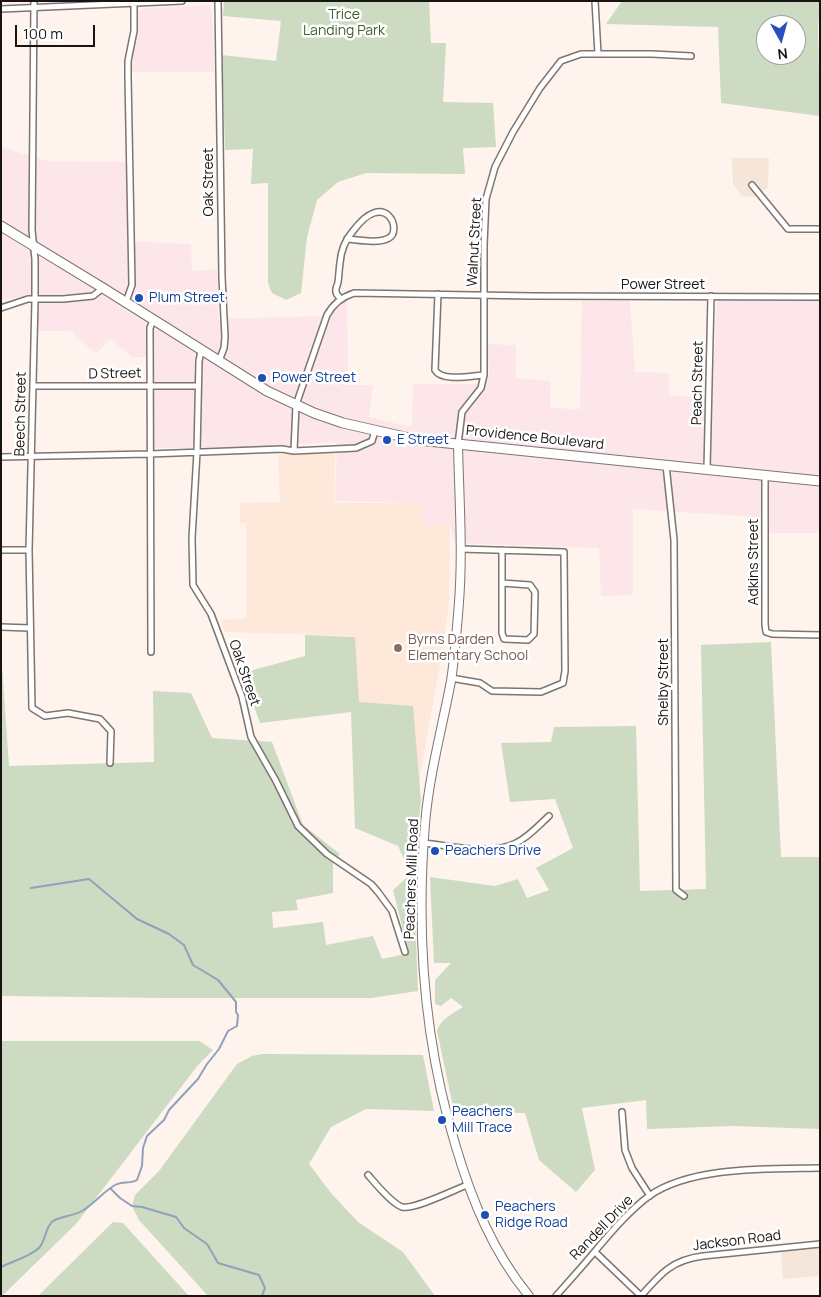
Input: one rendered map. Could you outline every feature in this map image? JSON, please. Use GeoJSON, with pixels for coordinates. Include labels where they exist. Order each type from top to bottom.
{"type":"FeatureCollection","features":[{"type":"Feature","properties":{"kind":"highway","name":"Providence Boulevard"},"geometry":{"type":"LineString","coordinates":[[1,226],[267,391],[296,405],[343,423],[418,440],[820,481]]}},
{"type":"Feature","properties":{"kind":"main road","name":"Peachers Mill Road"},"geometry":{"type":"LineString","coordinates":[[458,444],[459,600],[451,678],[428,802],[424,843],[422,898],[425,994],[440,1089],[467,1184],[478,1213],[499,1253],[530,1296]]}},
{"type":"Feature","properties":{"kind":"street","name":"Beech Street"},"geometry":{"type":"LineString","coordinates":[[34,1],[32,230],[35,247],[35,300],[29,550],[32,708],[45,716],[68,714],[100,719],[111,731],[110,763]]}},
{"type":"Feature","properties":{"kind":"street"},"geometry":{"type":"LineString","coordinates":[[1,9],[182,1]]}},
{"type":"Feature","properties":{"kind":"street","name":"Oak Street"},"geometry":{"type":"LineString","coordinates":[[218,1],[220,216],[225,337],[224,348],[219,362]]}},
{"type":"Feature","properties":{"kind":"street"},"geometry":{"type":"LineString","coordinates":[[595,1],[598,54]]}},
{"type":"Feature","properties":{"kind":"street"},"geometry":{"type":"LineString","coordinates":[[126,302],[132,285],[128,61],[134,31],[134,2]]}},
{"type":"Feature","properties":{"kind":"street","name":"Walnut Street"},"geometry":{"type":"LineString","coordinates":[[458,444],[462,412],[481,388],[484,375],[486,199],[495,167],[513,132],[540,88],[562,62],[581,54],[691,56]]}},
{"type":"Feature","properties":{"kind":"street"},"geometry":{"type":"LineString","coordinates":[[752,185],[788,229],[820,228]]}},
{"type":"Feature","properties":{"kind":"street"},"geometry":{"type":"LineString","coordinates":[[294,451],[296,405],[327,315],[341,299],[337,295],[336,290],[342,247],[347,239],[363,218],[372,213],[382,212],[390,217],[394,225],[392,237],[384,240],[347,239]]}},
{"type":"Feature","properties":{"kind":"street"},"geometry":{"type":"LineString","coordinates":[[1,308],[28,299],[94,296],[103,288]]}},
{"type":"Feature","properties":{"kind":"street","name":"Power Street"},"geometry":{"type":"LineString","coordinates":[[341,299],[354,293],[484,296],[820,297]]}},
{"type":"Feature","properties":{"kind":"street"},"geometry":{"type":"LineString","coordinates":[[438,294],[435,370],[438,375],[445,378],[484,375]]}},
{"type":"Feature","properties":{"kind":"street","name":"Peach Street"},"geometry":{"type":"LineString","coordinates":[[707,469],[711,296]]}},
{"type":"Feature","properties":{"kind":"street"},"geometry":{"type":"LineString","coordinates":[[151,652],[149,454],[150,328],[152,320]]}},
{"type":"Feature","properties":{"kind":"street","name":"Oak Street"},"geometry":{"type":"LineString","coordinates":[[202,351],[199,360],[198,452],[192,538],[194,585],[211,614],[242,697],[251,737],[276,781],[298,826],[327,854],[371,884],[378,892],[392,911],[405,952]]}},
{"type":"Feature","properties":{"kind":"street","name":"D Street"},"geometry":{"type":"LineString","coordinates":[[33,386],[198,386]]}},
{"type":"Feature","properties":{"kind":"street"},"geometry":{"type":"LineString","coordinates":[[1,457],[356,448],[372,441],[375,431]]}},
{"type":"Feature","properties":{"kind":"street","name":"Shelby Street"},"geometry":{"type":"LineString","coordinates":[[666,466],[674,540],[676,890],[684,896]]}},
{"type":"Feature","properties":{"kind":"street","name":"Adkins Street"},"geometry":{"type":"LineString","coordinates":[[765,475],[765,628],[769,634],[820,635]]}},
{"type":"Feature","properties":{"kind":"street"},"geometry":{"type":"LineString","coordinates":[[451,678],[480,683],[492,691],[541,692],[563,683],[566,648],[564,552],[460,549]]}},
{"type":"Feature","properties":{"kind":"street"},"geometry":{"type":"LineString","coordinates":[[1,550],[29,550]]}},
{"type":"Feature","properties":{"kind":"street"},"geometry":{"type":"LineString","coordinates":[[502,550],[502,583],[502,633],[504,639],[528,640],[534,634],[533,588],[530,585],[502,583]]}},
{"type":"Feature","properties":{"kind":"street"},"geometry":{"type":"LineString","coordinates":[[1,628],[30,628]]}},
{"type":"Feature","properties":{"kind":"street"},"geometry":{"type":"LineString","coordinates":[[424,843],[491,850],[504,848],[527,836],[549,816]]}},
{"type":"Feature","properties":{"kind":"street"},"geometry":{"type":"LineString","coordinates":[[622,1112],[625,1150],[632,1168],[650,1196]]}},
{"type":"Feature","properties":{"kind":"street","name":"Randell Drive"},"geometry":{"type":"LineString","coordinates":[[556,1296],[623,1219],[650,1196],[672,1185],[696,1176],[727,1172],[820,1168]]}},
{"type":"Feature","properties":{"kind":"street"},"geometry":{"type":"LineString","coordinates":[[368,1175],[390,1199],[401,1206],[414,1206],[467,1184]]}},
{"type":"Feature","properties":{"kind":"street","name":"Jackson Road"},"geometry":{"type":"LineString","coordinates":[[641,1296],[667,1268],[686,1259],[820,1244]]}},
{"type":"Feature","properties":{"kind":"street"},"geometry":{"type":"LineString","coordinates":[[595,1252],[641,1296]]}},
{"type":"Feature","properties":{"kind":"shaded area"},"geometry":{"type":"Polygon","coordinates":[[[210,6],[212,12],[214,72],[131,72],[138,11],[145,8],[210,6]]]}},
{"type":"Feature","properties":{"kind":"shaded area"},"geometry":{"type":"Polygon","coordinates":[[[1,147],[48,161],[127,162],[129,241],[191,244],[192,271],[217,269],[219,319],[322,316],[332,302],[345,293],[347,299],[348,369],[346,385],[373,385],[369,417],[398,424],[412,426],[413,384],[476,384],[489,378],[488,344],[516,345],[516,378],[551,381],[550,408],[580,409],[582,301],[630,301],[635,372],[669,373],[669,395],[712,399],[717,300],[820,301],[820,533],[758,533],[757,517],[633,509],[633,595],[601,596],[599,548],[455,543],[450,526],[423,526],[421,503],[335,501],[337,442],[249,447],[146,448],[148,357],[132,357],[110,339],[96,354],[70,331],[37,331],[39,294],[1,300],[1,147]]]}},
{"type":"Feature","properties":{"kind":"shaded area"},"geometry":{"type":"Polygon","coordinates":[[[732,158],[769,158],[768,187],[755,197],[742,196],[733,184],[732,158]]]}},
{"type":"Feature","properties":{"kind":"shaded area","name":"Byrns Darden Elementary School"},"geometry":{"type":"Polygon","coordinates":[[[335,451],[334,503],[422,503],[423,525],[450,526],[449,604],[418,786],[356,788],[354,636],[225,632],[220,620],[246,618],[246,523],[240,523],[240,503],[280,502],[278,455],[335,451]]]}},
{"type":"Feature","properties":{"kind":"shaded area"},"geometry":{"type":"Polygon","coordinates":[[[820,1247],[820,1276],[783,1279],[781,1250],[820,1247]]]}},
{"type":"Feature","properties":{"kind":"green space","name":"Trice Landing Park"},"geometry":{"type":"Polygon","coordinates":[[[224,1],[429,1],[431,43],[446,43],[443,102],[493,103],[496,147],[463,148],[465,174],[366,173],[338,182],[317,200],[307,237],[301,293],[286,300],[272,293],[268,283],[268,183],[251,184],[253,149],[225,150],[222,55],[276,61],[281,21],[223,16],[224,1]]]}},
{"type":"Feature","properties":{"kind":"green space"},"geometry":{"type":"Polygon","coordinates":[[[622,1],[820,1],[818,29],[820,116],[721,103],[718,27],[606,24],[622,1]]]}},
{"type":"Feature","properties":{"kind":"green space"},"geometry":{"type":"Polygon","coordinates":[[[305,635],[355,637],[359,702],[413,706],[421,801],[416,844],[414,892],[418,991],[371,998],[1,996],[1,652],[9,766],[154,762],[153,691],[191,693],[212,738],[272,742],[303,825],[340,854],[333,863],[333,893],[296,900],[298,910],[272,912],[273,928],[323,922],[326,945],[373,936],[382,959],[409,953],[393,890],[411,874],[398,846],[355,828],[351,712],[260,723],[242,673],[305,656],[305,635]]]}},
{"type":"Feature","properties":{"kind":"green space"},"geometry":{"type":"Polygon","coordinates":[[[771,642],[781,857],[820,857],[820,1129],[734,1126],[647,1129],[646,1100],[582,1108],[595,1170],[576,1192],[539,1160],[525,1113],[454,1111],[437,1031],[444,1020],[463,1007],[451,998],[441,1006],[435,1003],[435,980],[451,963],[434,963],[430,877],[495,886],[518,879],[527,898],[549,890],[536,868],[573,848],[555,799],[510,802],[501,743],[551,742],[554,727],[636,726],[640,891],[706,889],[701,645],[771,642]]]}},
{"type":"Feature","properties":{"kind":"green space"},"geometry":{"type":"Polygon","coordinates":[[[1,1041],[199,1041],[213,1050],[198,1065],[76,1224],[2,1296],[1,1041]]]}},
{"type":"Feature","properties":{"kind":"green space"},"geometry":{"type":"Polygon","coordinates":[[[262,1054],[423,1055],[434,1111],[366,1109],[331,1127],[309,1164],[331,1193],[358,1222],[403,1252],[435,1296],[208,1296],[139,1220],[132,1206],[135,1195],[159,1171],[237,1064],[252,1056],[262,1054]]]}},
{"type":"Feature","properties":{"kind":"green space"},"geometry":{"type":"Polygon","coordinates":[[[113,1222],[123,1223],[189,1296],[38,1296],[113,1222]]]}},
{"type":"Feature","properties":{"kind":"waterway"},"geometry":{"type":"LineString","coordinates":[[1,1267],[39,1248],[48,1227],[53,1221],[82,1211],[115,1185],[137,1180],[142,1166],[143,1148],[147,1136],[164,1120],[169,1110],[198,1079],[219,1049],[228,1031],[237,1026],[238,1015],[236,1012],[236,1002],[218,980],[193,965],[184,945],[169,934],[137,919],[89,879],[31,888]]}},
{"type":"Feature","properties":{"kind":"waterway"},"geometry":{"type":"LineString","coordinates":[[111,1189],[132,1206],[176,1217],[184,1228],[207,1244],[218,1263],[259,1275],[265,1288],[262,1296]]}},
{"type":"Feature","properties":{"kind":"place","name":"Plum Street"},"geometry":{"type":"Point","coordinates":[139,298]}},
{"type":"Feature","properties":{"kind":"place","name":"Power Street"},"geometry":{"type":"Point","coordinates":[262,378]}},
{"type":"Feature","properties":{"kind":"place","name":"E Street"},"geometry":{"type":"Point","coordinates":[387,440]}},
{"type":"Feature","properties":{"kind":"place","name":"Byrns Darden Elementary School"},"geometry":{"type":"Point","coordinates":[398,648]}},
{"type":"Feature","properties":{"kind":"place","name":"Peachers Drive"},"geometry":{"type":"Point","coordinates":[435,851]}},
{"type":"Feature","properties":{"kind":"place","name":"Peachers Mill Trace"},"geometry":{"type":"Point","coordinates":[442,1120]}},
{"type":"Feature","properties":{"kind":"place","name":"Peachers Ridge Road"},"geometry":{"type":"Point","coordinates":[485,1215]}}]}
